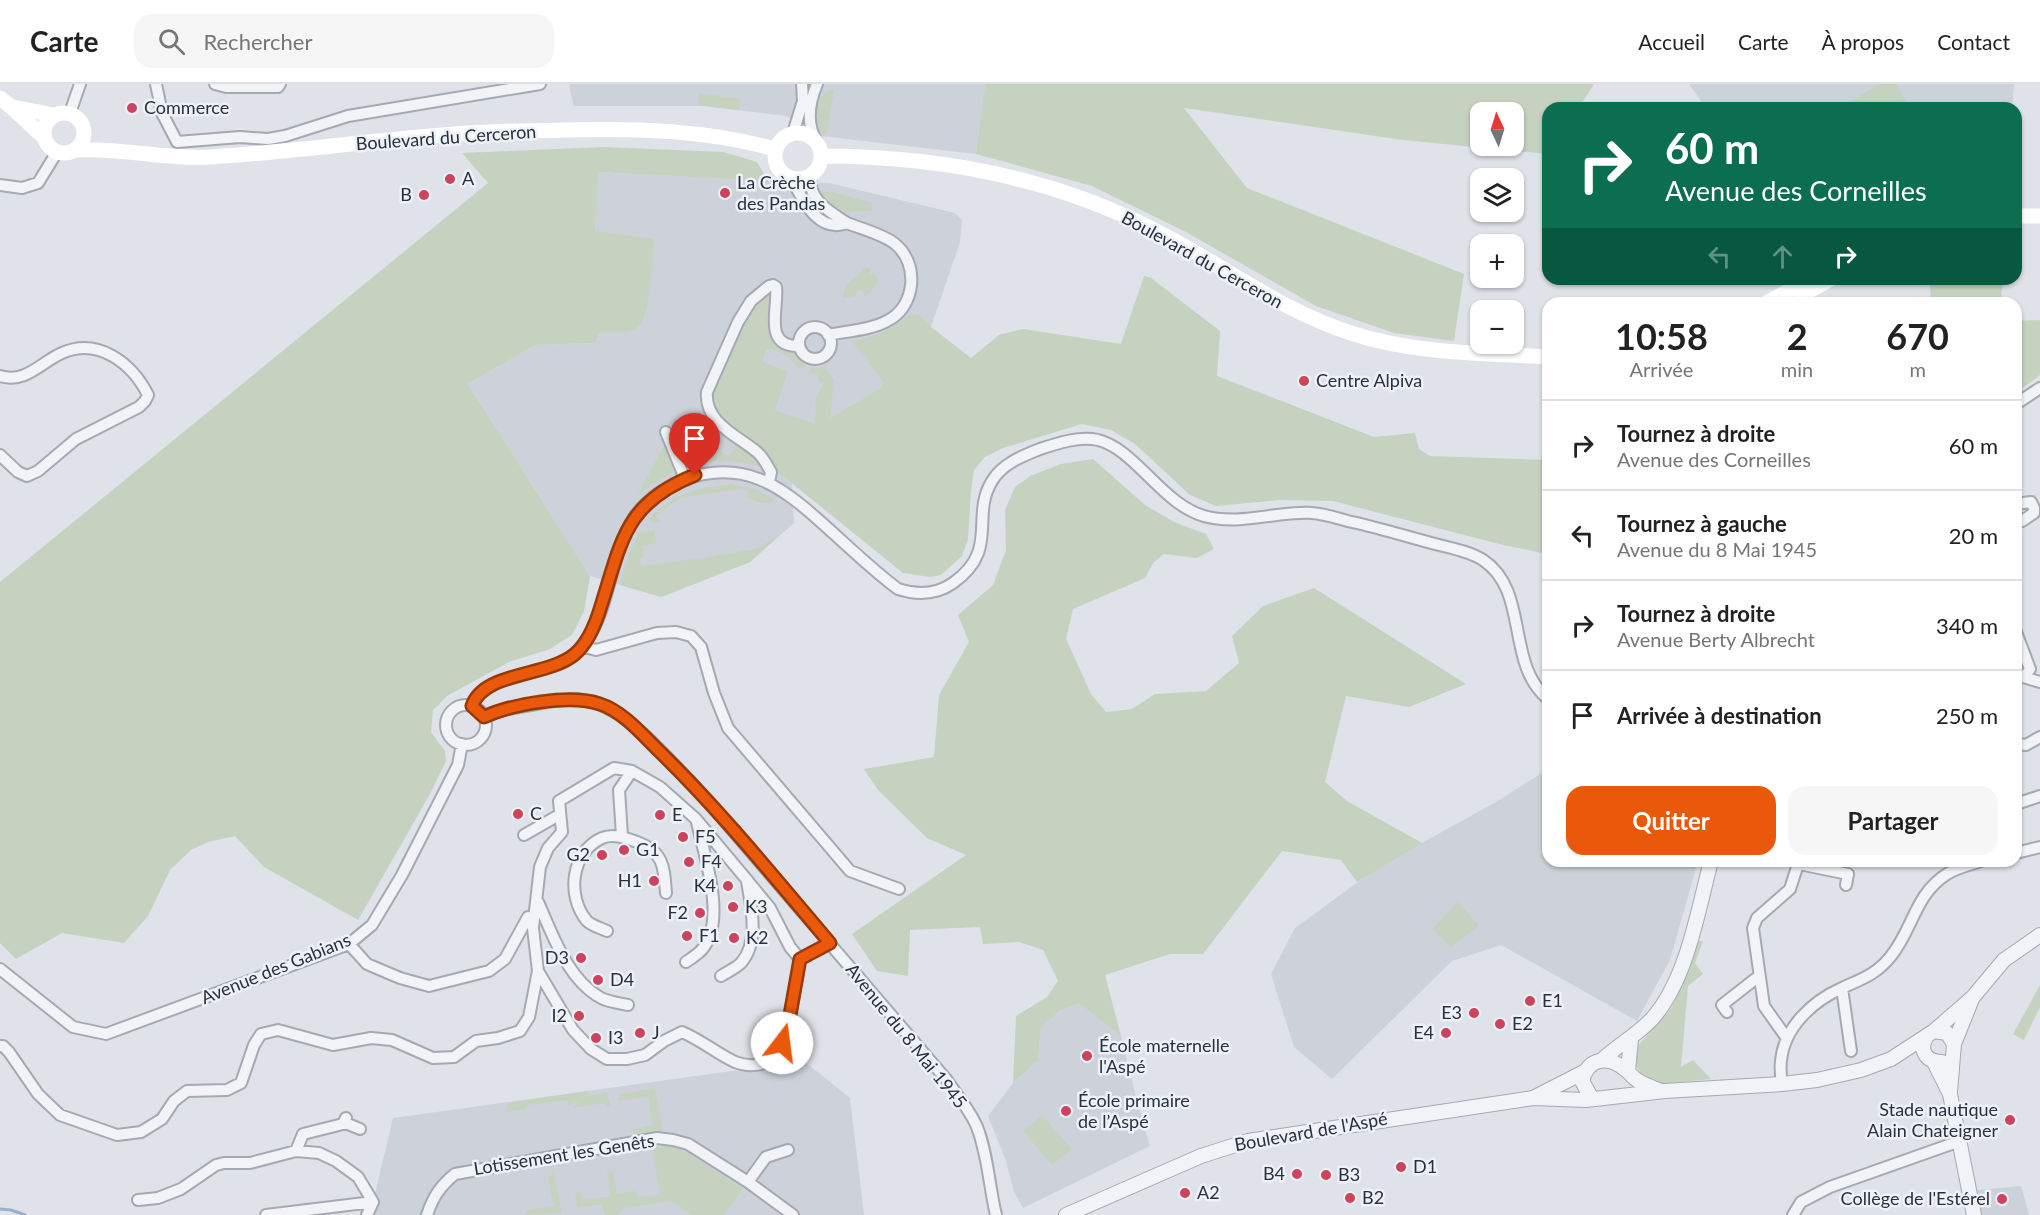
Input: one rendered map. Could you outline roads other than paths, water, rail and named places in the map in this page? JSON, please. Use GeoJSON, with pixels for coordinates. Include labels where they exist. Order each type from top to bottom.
{"type":"FeatureCollection","features":[{"type":"Feature","properties":{"kind":"main road"},"geometry":{"type":"LineString","coordinates":[[6,103],[54,116]]}},
{"type":"Feature","properties":{"kind":"main road"},"geometry":{"type":"LineString","coordinates":[[6,103],[45,138]]}},
{"type":"Feature","properties":{"kind":"main road"},"geometry":{"type":"LineString","coordinates":[[64,112],[70,113],[79,119],[84,128],[83,140],[76,150],[70,153],[57,152],[47,144],[45,125],[54,116],[64,112]]}},
{"type":"Feature","properties":{"kind":"main road","name":"Boulevard du Cerceron"},"geometry":{"type":"LineString","coordinates":[[84,128],[116,149]]}},
{"type":"Feature","properties":{"kind":"main road","name":"Boulevard du Cerceron"},"geometry":{"type":"LineString","coordinates":[[76,150],[116,149],[164,156],[209,157],[454,134],[596,129],[697,133],[747,141],[775,149]]}},
{"type":"Feature","properties":{"kind":"main road"},"geometry":{"type":"LineString","coordinates":[[793,133],[806,134],[819,149],[816,171],[810,176],[791,178],[784,175],[775,164],[775,149],[782,139],[793,133]]}},
{"type":"Feature","properties":{"kind":"main road","name":"Boulevard du Cerceron"},"geometry":{"type":"LineString","coordinates":[[819,149],[997,173],[1076,195],[1162,234],[1283,304],[1352,333],[1403,346],[1432,350],[1542,357]]}},
{"type":"Feature","properties":{"kind":"main road"},"geometry":{"type":"LineString","coordinates":[[2022,207],[2040,207]]}},
{"type":"Feature","properties":{"kind":"main road"},"geometry":{"type":"LineString","coordinates":[[2022,216],[2040,216]]}},
{"type":"Feature","properties":{"kind":"main road"},"geometry":{"type":"LineString","coordinates":[[1777,297],[1799,285]]}},
{"type":"Feature","properties":{"kind":"main road"},"geometry":{"type":"LineString","coordinates":[[1798,297],[1820,285]]}},
{"type":"Feature","properties":{"kind":"street"},"geometry":{"type":"LineString","coordinates":[[70,113],[80,84]]}},
{"type":"Feature","properties":{"kind":"street"},"geometry":{"type":"LineString","coordinates":[[156,84],[162,113],[177,142],[240,137],[268,139],[285,136],[348,116],[540,84]]}},
{"type":"Feature","properties":{"kind":"street"},"geometry":{"type":"LineString","coordinates":[[215,84],[226,87],[278,87],[280,84]]}},
{"type":"Feature","properties":{"kind":"street"},"geometry":{"type":"LineString","coordinates":[[793,133],[803,101],[802,84]]}},
{"type":"Feature","properties":{"kind":"street"},"geometry":{"type":"LineString","coordinates":[[818,84],[813,94],[809,122],[810,131],[819,149]]}},
{"type":"Feature","properties":{"kind":"street"},"geometry":{"type":"LineString","coordinates":[[0,185],[22,188],[38,183],[57,152]]}},
{"type":"Feature","properties":{"kind":"street"},"geometry":{"type":"LineString","coordinates":[[810,176],[812,191],[817,201],[843,224]]}},
{"type":"Feature","properties":{"kind":"street"},"geometry":{"type":"LineString","coordinates":[[791,178],[808,210],[828,224],[843,224],[893,242],[910,264],[912,276],[908,301],[904,308],[890,320],[828,335]]}},
{"type":"Feature","properties":{"kind":"street"},"geometry":{"type":"LineString","coordinates":[[769,482],[771,472],[759,454],[720,425],[711,413],[706,392],[738,322],[752,301],[769,286],[776,287],[777,292],[775,331],[781,340],[792,346],[799,346]]}},
{"type":"Feature","properties":{"kind":"street"},"geometry":{"type":"LineString","coordinates":[[812,327],[820,328],[828,335],[831,344],[828,352],[821,358],[812,359],[803,355],[799,346],[799,338],[804,331],[812,327]]}},
{"type":"Feature","properties":{"kind":"street"},"geometry":{"type":"LineString","coordinates":[[0,376],[12,378],[23,376],[63,352],[92,348],[113,355],[129,368],[142,383],[148,395],[139,407],[76,439],[38,471],[27,476],[18,472],[0,455]]}},
{"type":"Feature","properties":{"kind":"street"},"geometry":{"type":"LineString","coordinates":[[2022,400],[2040,388]]}},
{"type":"Feature","properties":{"kind":"street"},"geometry":{"type":"LineString","coordinates":[[679,427],[690,477]]}},
{"type":"Feature","properties":{"kind":"street"},"geometry":{"type":"LineString","coordinates":[[666,432],[690,477]]}},
{"type":"Feature","properties":{"kind":"street"},"geometry":{"type":"LineString","coordinates":[[472,706],[475,697],[496,683],[564,662],[576,653],[597,619],[621,542],[630,524],[646,504],[673,484],[690,477],[725,472],[757,477],[795,499],[898,589],[910,593],[936,592],[947,587],[970,569],[976,559],[981,546],[987,492],[1000,470],[1021,457],[1061,443],[1086,439],[1098,440],[1118,451],[1165,493],[1200,515],[1235,520],[1295,513],[1319,514],[1389,531],[1482,559],[1496,572],[1505,587],[1524,663],[1535,686],[1542,693]]}},
{"type":"Feature","properties":{"kind":"street"},"geometry":{"type":"LineString","coordinates":[[2022,503],[2031,502],[2034,508],[2034,513],[2022,521]]}},
{"type":"Feature","properties":{"kind":"street"},"geometry":{"type":"LineString","coordinates":[[582,646],[596,650],[657,633],[676,632],[691,636],[701,647],[714,693],[728,728],[850,871],[900,889]]}},
{"type":"Feature","properties":{"kind":"street"},"geometry":{"type":"LineString","coordinates":[[2022,654],[2027,672],[2040,682]]}},
{"type":"Feature","properties":{"kind":"street","name":"Avenue du 8 Mai 1945"},"geometry":{"type":"LineString","coordinates":[[484,717],[504,709],[561,699],[582,700],[615,711],[646,738],[691,782],[946,1079],[976,1125],[986,1158],[989,1186],[996,1215]]}},
{"type":"Feature","properties":{"kind":"street"},"geometry":{"type":"LineString","coordinates":[[465,705],[472,706],[484,717],[485,729],[479,740],[474,743],[462,744],[451,738],[446,727],[447,720],[454,710],[465,705]]}},
{"type":"Feature","properties":{"kind":"street"},"geometry":{"type":"LineString","coordinates":[[2022,745],[2026,745],[2040,737]]}},
{"type":"Feature","properties":{"kind":"street","name":"Avenue des Gabians"},"geometry":{"type":"LineString","coordinates":[[1,971],[73,1027],[106,1034],[349,944],[372,925],[402,875],[458,765],[462,744]]}},
{"type":"Feature","properties":{"kind":"street"},"geometry":{"type":"LineString","coordinates":[[0,1046],[9,1052],[38,1094],[60,1115],[117,1135],[141,1132],[162,1119],[174,1101],[187,1092],[227,1090],[241,1083],[254,1045],[261,1034],[278,1030],[333,1045],[371,1038],[392,1040],[433,1058],[454,1057],[476,1041],[498,1038],[520,1031],[529,1017],[538,971],[533,928],[540,867],[548,848],[562,832],[560,801],[614,768],[632,771],[660,787],[696,819],[770,908],[790,947],[800,959],[790,1015],[782,1043],[770,1060],[753,1066],[736,1062],[682,1032],[663,1041],[645,1055],[627,1059],[608,1059],[591,1049],[573,1030],[538,971]]}},
{"type":"Feature","properties":{"kind":"street"},"geometry":{"type":"LineString","coordinates":[[622,836],[618,790],[632,771]]}},
{"type":"Feature","properties":{"kind":"street"},"geometry":{"type":"LineString","coordinates":[[2022,802],[2040,796]]}},
{"type":"Feature","properties":{"kind":"street"},"geometry":{"type":"LineString","coordinates":[[524,835],[560,815]]}},
{"type":"Feature","properties":{"kind":"street"},"geometry":{"type":"LineString","coordinates":[[686,962],[704,946],[714,923],[712,897],[696,819]]}},
{"type":"Feature","properties":{"kind":"street"},"geometry":{"type":"LineString","coordinates":[[607,931],[588,923],[576,903],[574,882],[583,852],[603,837],[622,836],[651,847],[664,867],[666,893]]}},
{"type":"Feature","properties":{"kind":"street"},"geometry":{"type":"LineString","coordinates":[[2022,851],[2040,847]]}},
{"type":"Feature","properties":{"kind":"street"},"geometry":{"type":"LineString","coordinates":[[1709,867],[1676,980],[1664,1003],[1652,1018],[1630,1039],[1602,1060],[1592,1064],[1584,1072],[1582,1082],[1592,1099],[1782,1084],[1835,1077],[1861,1070],[1891,1059],[1930,1034],[1973,997],[2004,960],[2040,935]]}},
{"type":"Feature","properties":{"kind":"street"},"geometry":{"type":"LineString","coordinates":[[1786,1037],[1764,1006],[1753,928],[1754,923],[1790,889],[1797,867]]}},
{"type":"Feature","properties":{"kind":"street"},"geometry":{"type":"LineString","coordinates":[[1819,867],[1848,874],[1846,885]]}},
{"type":"Feature","properties":{"kind":"street"},"geometry":{"type":"LineString","coordinates":[[1782,1084],[1780,1061],[1786,1037],[1796,1024],[1818,1001],[1868,978],[1892,956],[1922,897],[1947,874],[1965,867]]}},
{"type":"Feature","properties":{"kind":"street"},"geometry":{"type":"LineString","coordinates":[[721,976],[740,963],[750,944],[753,921],[747,880]]}},
{"type":"Feature","properties":{"kind":"street"},"geometry":{"type":"LineString","coordinates":[[537,901],[567,963],[588,990],[603,999],[628,1005]]}},
{"type":"Feature","properties":{"kind":"street"},"geometry":{"type":"LineString","coordinates":[[349,944],[367,964],[400,978],[429,986],[489,971],[505,959],[528,917],[533,928]]}},
{"type":"Feature","properties":{"kind":"street"},"geometry":{"type":"LineString","coordinates":[[800,959],[830,943]]}},
{"type":"Feature","properties":{"kind":"street"},"geometry":{"type":"LineString","coordinates":[[1727,1012],[1722,1005],[1759,976]]}},
{"type":"Feature","properties":{"kind":"street"},"geometry":{"type":"LineString","coordinates":[[1842,988],[1851,1051]]}},
{"type":"Feature","properties":{"kind":"street"},"geometry":{"type":"LineString","coordinates":[[1891,1059],[1943,1062],[1953,1049],[1973,997]]}},
{"type":"Feature","properties":{"kind":"street"},"geometry":{"type":"LineString","coordinates":[[1930,1034],[1947,1034],[1953,1049],[1950,1094],[1974,1215]]}},
{"type":"Feature","properties":{"kind":"street"},"geometry":{"type":"LineString","coordinates":[[1930,1034],[1923,1044],[1950,1094]]}},
{"type":"Feature","properties":{"kind":"street"},"geometry":{"type":"LineString","coordinates":[[1619,1096],[1629,1082],[1630,1039]]}},
{"type":"Feature","properties":{"kind":"street"},"geometry":{"type":"LineString","coordinates":[[1602,1060],[1614,1063],[1646,1086],[1665,1092]]}},
{"type":"Feature","properties":{"kind":"street","name":"Boulevard de l'Aspé"},"geometry":{"type":"LineString","coordinates":[[1533,1098],[1584,1072]]}},
{"type":"Feature","properties":{"kind":"street","name":"Boulevard de l'Aspé"},"geometry":{"type":"LineString","coordinates":[[1066,1215],[1201,1156],[1248,1141],[1533,1098],[1592,1099]]}},
{"type":"Feature","properties":{"kind":"street"},"geometry":{"type":"LineString","coordinates":[[296,1151],[303,1134],[344,1121],[360,1129]]}},
{"type":"Feature","properties":{"kind":"street","name":"Lotissement les Genêts"},"geometry":{"type":"LineString","coordinates":[[427,1215],[431,1202],[441,1185],[455,1174],[657,1138],[688,1144],[748,1182],[793,1215]]}},
{"type":"Feature","properties":{"kind":"street"},"geometry":{"type":"LineString","coordinates":[[1793,1215],[1801,1202],[1830,1187],[1960,1141]]}},
{"type":"Feature","properties":{"kind":"street"},"geometry":{"type":"LineString","coordinates":[[748,1182],[766,1157],[788,1150]]}},
{"type":"Feature","properties":{"kind":"street"},"geometry":{"type":"LineString","coordinates":[[138,1200],[158,1198],[181,1189],[216,1165],[250,1163],[296,1151],[319,1154],[336,1161],[358,1177],[374,1202]]}},
{"type":"Feature","properties":{"kind":"street","name":"Avenue du 8 Mai 1945"},"geometry":{"type":"LineString","coordinates":[[987,1215],[989,1186]]}},
{"type":"Feature","properties":{"kind":"street"},"geometry":{"type":"LineString","coordinates":[[266,1215],[374,1202]]}},
{"type":"Feature","properties":{"kind":"street"},"geometry":{"type":"LineString","coordinates":[[367,1215],[374,1202]]}},
{"type":"Feature","properties":{"kind":"waterway"},"geometry":{"type":"LineString","coordinates":[[0,1209],[25,1215]]}},
{"type":"Feature","properties":{"kind":"place","name":"Commerce"},"geometry":{"type":"Point","coordinates":[132,108]}},
{"type":"Feature","properties":{"kind":"place","name":"A"},"geometry":{"type":"Point","coordinates":[450,179]}},
{"type":"Feature","properties":{"kind":"place","name":"La Crèche des Pandas"},"geometry":{"type":"Point","coordinates":[725,193]}},
{"type":"Feature","properties":{"kind":"place","name":"B"},"geometry":{"type":"Point","coordinates":[424,195]}},
{"type":"Feature","properties":{"kind":"place","name":"Centre Alpiva"},"geometry":{"type":"Point","coordinates":[1304,381]}},
{"type":"Feature","properties":{"kind":"place","name":"C"},"geometry":{"type":"Point","coordinates":[518,814]}},
{"type":"Feature","properties":{"kind":"place","name":"E"},"geometry":{"type":"Point","coordinates":[660,815]}},
{"type":"Feature","properties":{"kind":"place","name":"F5"},"geometry":{"type":"Point","coordinates":[683,837]}},
{"type":"Feature","properties":{"kind":"place","name":"G1"},"geometry":{"type":"Point","coordinates":[624,850]}},
{"type":"Feature","properties":{"kind":"place","name":"G2"},"geometry":{"type":"Point","coordinates":[602,855]}},
{"type":"Feature","properties":{"kind":"place","name":"F4"},"geometry":{"type":"Point","coordinates":[689,862]}},
{"type":"Feature","properties":{"kind":"place","name":"H1"},"geometry":{"type":"Point","coordinates":[654,881]}},
{"type":"Feature","properties":{"kind":"place","name":"K4"},"geometry":{"type":"Point","coordinates":[728,886]}},
{"type":"Feature","properties":{"kind":"place","name":"K3"},"geometry":{"type":"Point","coordinates":[733,907]}},
{"type":"Feature","properties":{"kind":"place","name":"F2"},"geometry":{"type":"Point","coordinates":[700,913]}},
{"type":"Feature","properties":{"kind":"place","name":"F1"},"geometry":{"type":"Point","coordinates":[687,936]}},
{"type":"Feature","properties":{"kind":"place","name":"K2"},"geometry":{"type":"Point","coordinates":[734,938]}},
{"type":"Feature","properties":{"kind":"place","name":"D3"},"geometry":{"type":"Point","coordinates":[581,958]}},
{"type":"Feature","properties":{"kind":"place","name":"D4"},"geometry":{"type":"Point","coordinates":[598,980]}},
{"type":"Feature","properties":{"kind":"place","name":"E1"},"geometry":{"type":"Point","coordinates":[1530,1001]}},
{"type":"Feature","properties":{"kind":"place","name":"E3"},"geometry":{"type":"Point","coordinates":[1474,1013]}},
{"type":"Feature","properties":{"kind":"place","name":"I2"},"geometry":{"type":"Point","coordinates":[579,1016]}},
{"type":"Feature","properties":{"kind":"place","name":"E2"},"geometry":{"type":"Point","coordinates":[1500,1024]}},
{"type":"Feature","properties":{"kind":"place","name":"J"},"geometry":{"type":"Point","coordinates":[640,1033]}},
{"type":"Feature","properties":{"kind":"place","name":"E4"},"geometry":{"type":"Point","coordinates":[1446,1033]}},
{"type":"Feature","properties":{"kind":"place","name":"I3"},"geometry":{"type":"Point","coordinates":[596,1038]}},
{"type":"Feature","properties":{"kind":"place","name":"École maternelle l'Aspé"},"geometry":{"type":"Point","coordinates":[1087,1056]}},
{"type":"Feature","properties":{"kind":"place","name":"École primaire de l’Aspé"},"geometry":{"type":"Point","coordinates":[1066,1111]}},
{"type":"Feature","properties":{"kind":"place","name":"Stade nautique Alain Chateigner"},"geometry":{"type":"Point","coordinates":[2010,1120]}},
{"type":"Feature","properties":{"kind":"place","name":"D1"},"geometry":{"type":"Point","coordinates":[1401,1167]}},
{"type":"Feature","properties":{"kind":"place","name":"B4"},"geometry":{"type":"Point","coordinates":[1297,1174]}},
{"type":"Feature","properties":{"kind":"place","name":"B3"},"geometry":{"type":"Point","coordinates":[1326,1175]}},
{"type":"Feature","properties":{"kind":"place","name":"A2"},"geometry":{"type":"Point","coordinates":[1185,1193]}},
{"type":"Feature","properties":{"kind":"place","name":"B2"},"geometry":{"type":"Point","coordinates":[1350,1198]}},
{"type":"Feature","properties":{"kind":"place","name":"Collège de l'Estérel"},"geometry":{"type":"Point","coordinates":[2002,1199]}}]}
